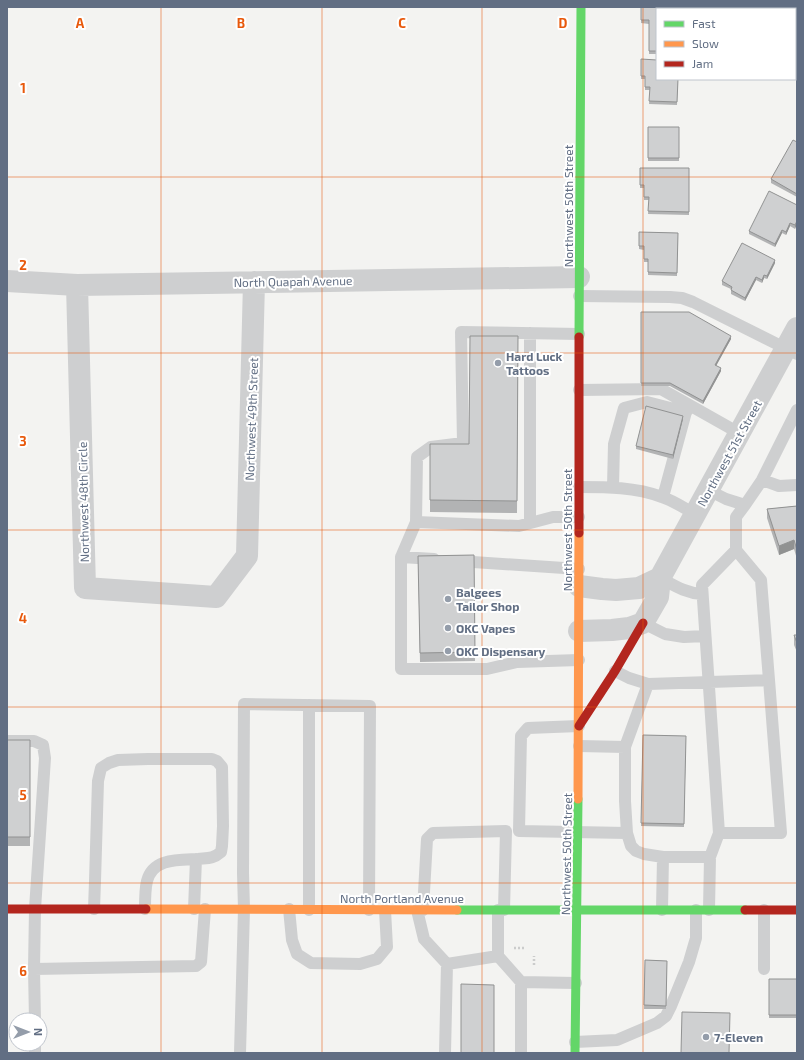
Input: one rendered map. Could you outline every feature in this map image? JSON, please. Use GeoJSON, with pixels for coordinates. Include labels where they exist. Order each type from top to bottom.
{"type":"FeatureCollection","features":[{"type":"Feature","properties":{"kind":"main road","name":"Northwest 50th Street"},"geometry":{"type":"LineString","coordinates":[[575,1048],[579,746],[579,287],[581,7]]}},
{"type":"Feature","properties":{"kind":"main road"},"geometry":{"type":"LineString","coordinates":[[579,726],[615,671],[643,623]]}},
{"type":"Feature","properties":{"kind":"main road","name":"North Portland Avenue"},"geometry":{"type":"LineString","coordinates":[[7,909],[797,910]]}},
{"type":"Feature","properties":{"kind":"street","name":"North Quapah Avenue"},"geometry":{"type":"LineString","coordinates":[[7,281],[77,285],[254,282],[579,287]]}},
{"type":"Feature","properties":{"kind":"street","name":"Northwest 49th Street"},"geometry":{"type":"LineString","coordinates":[[216,597],[247,556],[254,282]]}},
{"type":"Feature","properties":{"kind":"street","name":"Northwest 48th Circle"},"geometry":{"type":"LineString","coordinates":[[77,285],[85,588],[216,597]]}},
{"type":"Feature","properties":{"kind":"street","name":"Northwest 51st Street"},"geometry":{"type":"LineString","coordinates":[[643,623],[658,597],[660,578],[739,433],[792,351],[797,328]]}},
{"type":"Feature","properties":{"kind":"street"},"geometry":{"type":"LineString","coordinates":[[579,577],[602,589],[616,590],[639,588],[660,578]]}},
{"type":"Feature","properties":{"kind":"street"},"geometry":{"type":"LineString","coordinates":[[579,631],[630,628],[643,623]]}},
{"type":"Feature","properties":{"kind":"lane"},"geometry":{"type":"LineString","coordinates":[[579,287],[682,298],[792,351]]}},
{"type":"Feature","properties":{"kind":"lane"},"geometry":{"type":"LineString","coordinates":[[579,334],[461,332],[463,443],[431,447],[417,456],[416,522],[401,557],[400,669],[487,669],[517,662],[579,660]]}},
{"type":"Feature","properties":{"kind":"lane"},"geometry":{"type":"LineString","coordinates":[[530,333],[530,523]]}},
{"type":"Feature","properties":{"kind":"lane"},"geometry":{"type":"LineString","coordinates":[[579,390],[662,389],[688,409],[739,433]]}},
{"type":"Feature","properties":{"kind":"lane"},"geometry":{"type":"LineString","coordinates":[[613,487],[614,444],[624,408],[647,402],[688,409]]}},
{"type":"Feature","properties":{"kind":"lane"},"geometry":{"type":"LineString","coordinates":[[662,497],[688,409]]}},
{"type":"Feature","properties":{"kind":"lane"},"geometry":{"type":"LineString","coordinates":[[719,833],[781,833],[761,580],[736,550],[736,518],[762,480],[797,410]]}},
{"type":"Feature","properties":{"kind":"lane"},"geometry":{"type":"LineString","coordinates":[[762,480],[779,486],[797,485]]}},
{"type":"Feature","properties":{"kind":"lane"},"geometry":{"type":"LineString","coordinates":[[579,487],[613,487],[632,489],[662,497],[695,514]]}},
{"type":"Feature","properties":{"kind":"lane"},"geometry":{"type":"LineString","coordinates":[[708,490],[726,499],[745,505]]}},
{"type":"Feature","properties":{"kind":"lane"},"geometry":{"type":"LineString","coordinates":[[416,522],[519,526],[553,517],[579,517]]}},
{"type":"Feature","properties":{"kind":"lane"},"geometry":{"type":"LineString","coordinates":[[709,910],[710,857],[719,833],[702,585],[736,550]]}},
{"type":"Feature","properties":{"kind":"lane"},"geometry":{"type":"LineString","coordinates":[[401,557],[579,577]]}},
{"type":"Feature","properties":{"kind":"lane"},"geometry":{"type":"LineString","coordinates":[[660,578],[681,589],[692,593],[702,594]]}},
{"type":"Feature","properties":{"kind":"lane"},"geometry":{"type":"LineString","coordinates":[[643,623],[665,634],[684,637],[705,636]]}},
{"type":"Feature","properties":{"kind":"lane"},"geometry":{"type":"LineString","coordinates":[[615,671],[648,684],[769,680]]}},
{"type":"Feature","properties":{"kind":"lane"},"geometry":{"type":"LineString","coordinates":[[648,684],[624,747],[624,801],[627,833],[631,846],[636,851],[644,854],[662,857],[710,857]]}},
{"type":"Feature","properties":{"kind":"lane"},"geometry":{"type":"LineString","coordinates":[[240,1053],[244,909],[244,704],[370,706],[369,910]]}},
{"type":"Feature","properties":{"kind":"lane"},"geometry":{"type":"LineString","coordinates":[[309,705],[309,910]]}},
{"type":"Feature","properties":{"kind":"lane"},"geometry":{"type":"LineString","coordinates":[[519,831],[521,736],[528,728],[579,726]]}},
{"type":"Feature","properties":{"kind":"lane"},"geometry":{"type":"LineString","coordinates":[[7,741],[34,741],[43,745],[45,758],[35,909],[35,1012]]}},
{"type":"Feature","properties":{"kind":"lane"},"geometry":{"type":"LineString","coordinates":[[579,746],[624,747]]}},
{"type":"Feature","properties":{"kind":"lane"},"geometry":{"type":"LineString","coordinates":[[94,909],[98,780],[101,768],[118,760],[212,759],[217,761],[222,767],[223,826],[221,852],[211,858],[170,860],[158,866],[150,874],[147,882],[144,909]]}},
{"type":"Feature","properties":{"kind":"lane"},"geometry":{"type":"LineString","coordinates":[[506,831],[498,956],[521,982],[521,1053]]}},
{"type":"Feature","properties":{"kind":"lane"},"geometry":{"type":"LineString","coordinates":[[445,1053],[447,964],[424,939],[420,910],[427,840],[433,833],[519,831],[627,833]]}},
{"type":"Feature","properties":{"kind":"lane"},"geometry":{"type":"LineString","coordinates":[[662,857],[662,910]]}},
{"type":"Feature","properties":{"kind":"lane"},"geometry":{"type":"LineString","coordinates":[[34,969],[196,966],[202,962],[196,859]]}},
{"type":"Feature","properties":{"kind":"lane"},"geometry":{"type":"LineString","coordinates":[[289,909],[292,940],[298,954],[311,962],[360,964],[377,959],[387,947],[385,910]]}},
{"type":"Feature","properties":{"kind":"lane"},"geometry":{"type":"LineString","coordinates":[[575,1048],[618,1040],[656,1023],[666,1016],[689,962],[696,938],[696,910]]}},
{"type":"Feature","properties":{"kind":"lane"},"geometry":{"type":"LineString","coordinates":[[764,910],[764,968]]}},
{"type":"Feature","properties":{"kind":"lane"},"geometry":{"type":"LineString","coordinates":[[447,964],[498,956]]}},
{"type":"Feature","properties":{"kind":"lane"},"geometry":{"type":"LineString","coordinates":[[521,982],[576,984]]}},
{"type":"Feature","properties":{"kind":"building"},"geometry":{"type":"Polygon","coordinates":[[[641,7],[680,7],[656,8],[656,51],[649,51],[649,20],[641,20],[641,7]]]}},
{"type":"Feature","properties":{"kind":"building"},"geometry":{"type":"Polygon","coordinates":[[[641,59],[656,60],[656,80],[678,80],[677,102],[649,101],[650,87],[645,87],[645,76],[641,76],[641,59]]]}},
{"type":"Feature","properties":{"kind":"building"},"geometry":{"type":"Polygon","coordinates":[[[648,127],[679,127],[679,158],[648,158],[648,127]]]}},
{"type":"Feature","properties":{"kind":"building"},"geometry":{"type":"Polygon","coordinates":[[[793,140],[797,142],[797,194],[771,179],[793,140]]]}},
{"type":"Feature","properties":{"kind":"building"},"geometry":{"type":"Polygon","coordinates":[[[640,168],[689,168],[689,212],[648,211],[649,197],[644,197],[644,185],[640,185],[640,168]]]}},
{"type":"Feature","properties":{"kind":"building"},"geometry":{"type":"Polygon","coordinates":[[[769,191],[797,205],[797,221],[795,225],[790,223],[786,232],[782,230],[775,244],[749,231],[769,191]]]}},
{"type":"Feature","properties":{"kind":"building"},"geometry":{"type":"Polygon","coordinates":[[[639,232],[678,233],[677,273],[648,272],[648,259],[644,259],[644,246],[639,246],[639,232]]]}},
{"type":"Feature","properties":{"kind":"building"},"geometry":{"type":"Polygon","coordinates":[[[742,243],[775,260],[767,276],[764,275],[762,280],[756,277],[745,298],[731,290],[732,287],[722,281],[742,243]]]}},
{"type":"Feature","properties":{"kind":"building"},"geometry":{"type":"Polygon","coordinates":[[[641,312],[689,312],[731,336],[715,365],[721,368],[703,401],[670,383],[641,383],[641,312]]]}},
{"type":"Feature","properties":{"kind":"building"},"geometry":{"type":"Polygon","coordinates":[[[470,336],[518,336],[517,501],[430,500],[430,444],[469,444],[470,336]]]}},
{"type":"Feature","properties":{"kind":"building"},"geometry":{"type":"Polygon","coordinates":[[[646,406],[683,416],[673,455],[636,446],[646,406]]]}},
{"type":"Feature","properties":{"kind":"building"},"geometry":{"type":"Polygon","coordinates":[[[797,506],[797,550],[794,540],[779,546],[767,509],[797,506]]]}},
{"type":"Feature","properties":{"kind":"building"},"geometry":{"type":"Polygon","coordinates":[[[474,555],[475,652],[420,653],[418,556],[474,555]]]}},
{"type":"Feature","properties":{"kind":"building"},"geometry":{"type":"Polygon","coordinates":[[[794,635],[797,635],[797,643],[794,635]]]}},
{"type":"Feature","properties":{"kind":"building"},"geometry":{"type":"Polygon","coordinates":[[[643,735],[686,736],[684,824],[641,823],[643,735]]]}},
{"type":"Feature","properties":{"kind":"building"},"geometry":{"type":"Polygon","coordinates":[[[7,740],[30,740],[30,837],[7,837],[7,740]]]}},
{"type":"Feature","properties":{"kind":"building"},"geometry":{"type":"Polygon","coordinates":[[[645,960],[667,961],[666,1006],[644,1005],[645,960]]]}},
{"type":"Feature","properties":{"kind":"building"},"geometry":{"type":"Polygon","coordinates":[[[769,979],[797,979],[797,1015],[769,1015],[769,979]]]}},
{"type":"Feature","properties":{"kind":"building"},"geometry":{"type":"Polygon","coordinates":[[[461,984],[494,985],[494,1053],[461,1053],[461,984]]]}},
{"type":"Feature","properties":{"kind":"building","name":"7-Eleven"},"geometry":{"type":"Polygon","coordinates":[[[682,1012],[730,1013],[729,1053],[681,1053],[682,1012]]]}},
{"type":"Feature","properties":{"kind":"traffic: fast"},"geometry":{"type":"LineString","coordinates":[[579,337],[581,7]]}},
{"type":"Feature","properties":{"kind":"traffic: fast"},"geometry":{"type":"LineString","coordinates":[[575,1053],[578,799]]}},
{"type":"Feature","properties":{"kind":"traffic: fast"},"geometry":{"type":"LineString","coordinates":[[457,910],[745,910]]}},
{"type":"Feature","properties":{"kind":"traffic: slow"},"geometry":{"type":"LineString","coordinates":[[578,799],[579,533]]}},
{"type":"Feature","properties":{"kind":"traffic: slow"},"geometry":{"type":"LineString","coordinates":[[146,909],[457,910]]}},
{"type":"Feature","properties":{"kind":"traffic: jam"},"geometry":{"type":"LineString","coordinates":[[579,337],[579,533]]}},
{"type":"Feature","properties":{"kind":"traffic: jam"},"geometry":{"type":"LineString","coordinates":[[579,726],[615,671],[643,623]]}},
{"type":"Feature","properties":{"kind":"traffic: jam"},"geometry":{"type":"LineString","coordinates":[[7,909],[146,909]]}},
{"type":"Feature","properties":{"kind":"traffic: jam"},"geometry":{"type":"LineString","coordinates":[[745,910],[797,910]]}},
{"type":"Feature","properties":{"kind":"place","name":"Hard Luck Tattoos"},"geometry":{"type":"Point","coordinates":[498,363]}},
{"type":"Feature","properties":{"kind":"place","name":"Balgees Tailor Shop"},"geometry":{"type":"Point","coordinates":[448,599]}},
{"type":"Feature","properties":{"kind":"place","name":"OKC Vapes"},"geometry":{"type":"Point","coordinates":[448,628]}},
{"type":"Feature","properties":{"kind":"place","name":"OKC Dispensary"},"geometry":{"type":"Point","coordinates":[448,651]}},
{"type":"Feature","properties":{"kind":"place","name":"7-Eleven"},"geometry":{"type":"Point","coordinates":[706,1037]}}]}
